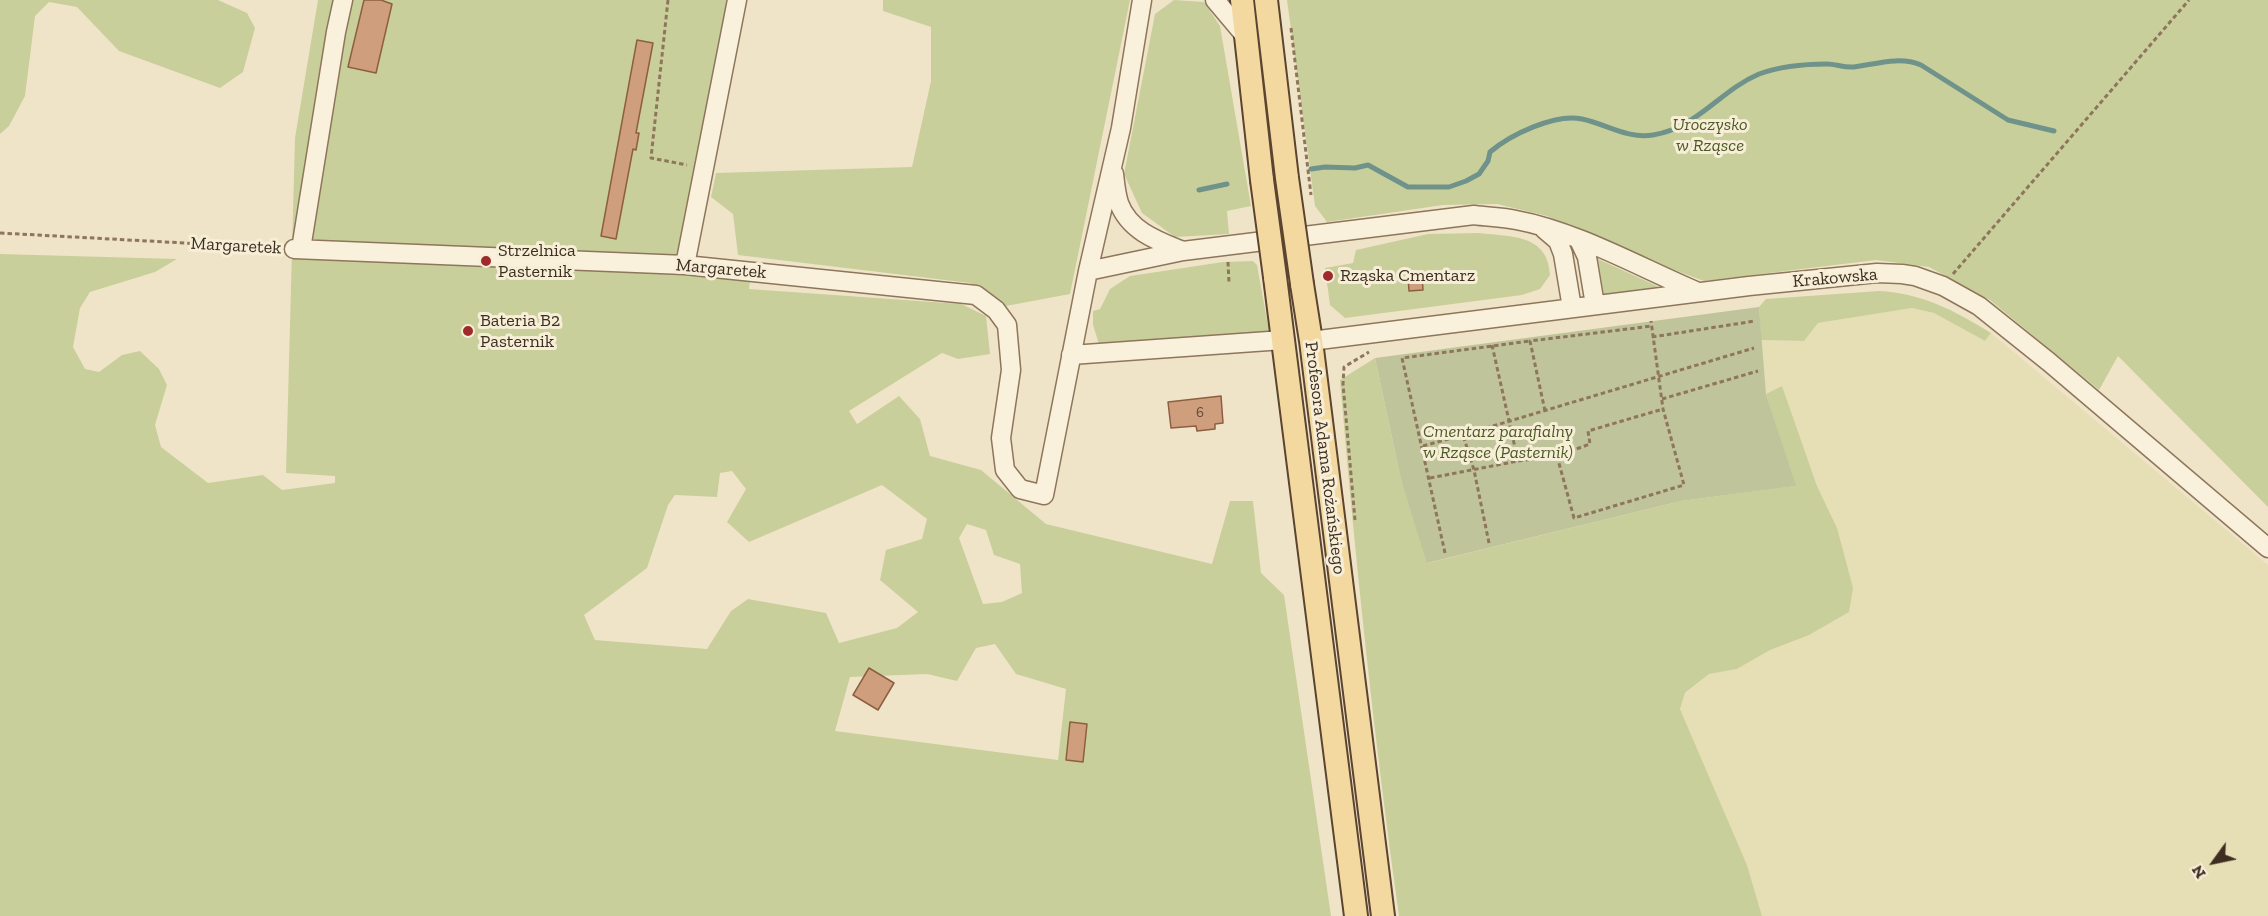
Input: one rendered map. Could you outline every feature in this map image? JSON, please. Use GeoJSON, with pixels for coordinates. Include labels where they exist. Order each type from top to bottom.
{"type":"FeatureCollection","features":[{"type":"Feature","properties":{"kind":"main road","name":"Profesora Adama Rożańskiego"},"geometry":{"type":"LineString","coordinates":[[1242,0],[1262,180],[1356,916]]}},
{"type":"Feature","properties":{"kind":"main road","name":"Profesora Adama Rożańskiego"},"geometry":{"type":"LineString","coordinates":[[1266,0],[1383,916]]}},
{"type":"Feature","properties":{"kind":"street"},"geometry":{"type":"LineString","coordinates":[[297,249],[343,0]]}},
{"type":"Feature","properties":{"kind":"street"},"geometry":{"type":"LineString","coordinates":[[685,265],[737,0]]}},
{"type":"Feature","properties":{"kind":"street"},"geometry":{"type":"LineString","coordinates":[[1141,8],[1153,0]]}},
{"type":"Feature","properties":{"kind":"street"},"geometry":{"type":"LineString","coordinates":[[1215,0],[1247,39]]}},
{"type":"Feature","properties":{"kind":"street","name":"Margaretek"},"geometry":{"type":"LineString","coordinates":[[297,249],[685,265],[976,295],[996,310],[1006,325],[1011,370],[1001,438],[1005,470],[1020,489],[1044,495],[1088,271],[1120,128],[1141,8]]}},
{"type":"Feature","properties":{"kind":"street"},"geometry":{"type":"LineString","coordinates":[[1112,165],[1119,202],[1127,218],[1149,237],[1183,251]]}},
{"type":"Feature","properties":{"kind":"street"},"geometry":{"type":"LineString","coordinates":[[1088,271],[1183,251],[1459,216],[1500,218],[1543,228],[1579,240],[1699,293]]}},
{"type":"Feature","properties":{"kind":"street"},"geometry":{"type":"LineString","coordinates":[[1543,228],[1558,241],[1563,254],[1572,308]]}},
{"type":"Feature","properties":{"kind":"street"},"geometry":{"type":"LineString","coordinates":[[1579,240],[1587,257],[1595,305]]}},
{"type":"Feature","properties":{"kind":"street","name":"Krakowska"},"geometry":{"type":"LineString","coordinates":[[1311,341],[1699,293],[1877,273],[1902,273],[1943,285],[1979,306],[2268,548]]}},
{"type":"Feature","properties":{"kind":"street"},"geometry":{"type":"LineString","coordinates":[[1071,355],[1283,340]]}},
{"type":"Feature","properties":{"kind":"path"},"geometry":{"type":"LineString","coordinates":[[668,0],[651,158],[704,168]]}},
{"type":"Feature","properties":{"kind":"path"},"geometry":{"type":"LineString","coordinates":[[1943,285],[2188,0]]}},
{"type":"Feature","properties":{"kind":"path"},"geometry":{"type":"LineString","coordinates":[[1290,23],[1311,197]]}},
{"type":"Feature","properties":{"kind":"path","name":"Margaretek"},"geometry":{"type":"LineString","coordinates":[[0,233],[297,249]]}},
{"type":"Feature","properties":{"kind":"path"},"geometry":{"type":"LineString","coordinates":[[1227,257],[1229,283]]}},
{"type":"Feature","properties":{"kind":"path"},"geometry":{"type":"LineString","coordinates":[[1652,337],[1755,321]]}},
{"type":"Feature","properties":{"kind":"path"},"geometry":{"type":"LineString","coordinates":[[1445,553],[1402,358],[1651,324],[1663,409],[1684,485],[1574,518],[1557,456]]}},
{"type":"Feature","properties":{"kind":"path"},"geometry":{"type":"LineString","coordinates":[[1530,341],[1545,411]]}},
{"type":"Feature","properties":{"kind":"path"},"geometry":{"type":"LineString","coordinates":[[1492,345],[1518,461]]}},
{"type":"Feature","properties":{"kind":"path"},"geometry":{"type":"LineString","coordinates":[[1423,446],[1754,348]]}},
{"type":"Feature","properties":{"kind":"path"},"geometry":{"type":"LineString","coordinates":[[1662,399],[1758,371]]}},
{"type":"Feature","properties":{"kind":"path"},"geometry":{"type":"LineString","coordinates":[[1430,478],[1557,456],[1590,444],[1588,431],[1663,409]]}},
{"type":"Feature","properties":{"kind":"path"},"geometry":{"type":"LineString","coordinates":[[1463,435],[1489,543]]}},
{"type":"Feature","properties":{"kind":"shaded area"},"geometry":{"type":"Polygon","coordinates":[[[1912,308],[1934,313],[1985,341],[1991,333],[2268,565],[2268,916],[1762,916],[1747,865],[1680,709],[1685,694],[1709,674],[1737,669],[1770,650],[1837,528],[1817,486],[1782,387],[1766,394],[1761,340],[1804,341],[1818,323],[1912,308]]]}},
{"type":"Feature","properties":{"kind":"green space"},"geometry":{"type":"Polygon","coordinates":[[[0,0],[218,0],[247,13],[255,28],[243,72],[220,88],[119,51],[77,7],[49,2],[35,16],[25,96],[9,126],[0,134],[0,0]]]}},
{"type":"Feature","properties":{"kind":"green space"},"geometry":{"type":"Polygon","coordinates":[[[318,0],[729,0],[680,248],[678,274],[750,281],[749,289],[961,304],[986,316],[990,354],[958,359],[942,353],[849,411],[857,424],[899,396],[920,419],[930,456],[981,470],[1046,524],[1212,564],[1230,501],[1253,501],[1261,573],[1284,595],[1331,916],[0,916],[0,254],[177,259],[155,272],[90,292],[80,308],[73,347],[85,369],[99,372],[122,355],[140,351],[159,369],[167,385],[155,425],[161,447],[208,483],[263,475],[282,490],[335,483],[335,476],[286,473],[295,138],[318,0]],[[732,471],[720,473],[717,497],[675,495],[668,505],[647,568],[584,615],[595,640],[707,649],[731,611],[748,599],[826,613],[839,643],[897,628],[918,612],[880,580],[886,550],[922,539],[927,519],[882,485],[749,542],[727,522],[746,489],[732,471]],[[967,524],[959,538],[983,604],[1002,602],[1022,593],[1020,564],[994,555],[986,530],[967,524]],[[995,644],[976,648],[957,681],[927,674],[850,677],[835,731],[1058,760],[1066,689],[1016,674],[995,644]]]}},
{"type":"Feature","properties":{"kind":"green space"},"geometry":{"type":"Polygon","coordinates":[[[883,0],[1130,0],[1070,294],[1006,306],[970,283],[738,255],[733,214],[711,197],[716,173],[912,167],[931,81],[931,27],[883,11],[883,0]]]}},
{"type":"Feature","properties":{"kind":"green space"},"geometry":{"type":"Polygon","coordinates":[[[1174,0],[1204,2],[1220,26],[1251,206],[1227,211],[1229,234],[1175,237],[1142,213],[1124,174],[1155,14],[1174,0]]]}},
{"type":"Feature","properties":{"kind":"green space","name":"Uroczysko w Rząsce"},"geometry":{"type":"Polygon","coordinates":[[[1287,0],[2268,0],[2268,507],[2118,356],[2099,390],[1990,300],[1929,267],[1876,260],[1704,281],[1644,259],[1547,216],[1497,204],[1443,205],[1327,222],[1315,206],[1287,0]]]}},
{"type":"Feature","properties":{"kind":"green space"},"geometry":{"type":"Polygon","coordinates":[[[1479,233],[1526,240],[1543,252],[1548,262],[1550,275],[1540,289],[1522,295],[1345,318],[1330,305],[1325,268],[1353,263],[1356,250],[1428,234],[1479,233]]]}},
{"type":"Feature","properties":{"kind":"green space"},"geometry":{"type":"Polygon","coordinates":[[[1598,259],[1657,286],[1659,288],[1604,295],[1598,259]]]}},
{"type":"Feature","properties":{"kind":"green space"},"geometry":{"type":"Polygon","coordinates":[[[1253,261],[1257,265],[1269,331],[1257,337],[1099,344],[1093,325],[1093,311],[1100,309],[1110,289],[1130,276],[1223,262],[1253,261]]]}},
{"type":"Feature","properties":{"kind":"green space"},"geometry":{"type":"Polygon","coordinates":[[[1879,291],[1909,295],[1938,304],[1991,333],[1985,341],[1934,313],[1912,308],[1818,323],[1804,341],[1761,340],[1759,307],[1766,299],[1879,291]]]}},
{"type":"Feature","properties":{"kind":"green space","name":"Cmentarz parafialny w Rząsce (Pasternik)"},"geometry":{"type":"Polygon","coordinates":[[[1759,307],[1766,394],[1796,486],[1681,501],[1427,563],[1402,484],[1375,358],[1759,307]]]}},
{"type":"Feature","properties":{"kind":"green space"},"geometry":{"type":"Polygon","coordinates":[[[1375,358],[1402,484],[1428,563],[1681,501],[1795,486],[1766,394],[1782,386],[1817,486],[1837,528],[1853,588],[1849,612],[1809,635],[1770,650],[1737,669],[1709,674],[1685,693],[1680,709],[1747,865],[1762,916],[1399,916],[1366,648],[1340,380],[1375,358]]]}},
{"type":"Feature","properties":{"kind":"building"},"geometry":{"type":"Polygon","coordinates":[[[364,0],[381,0],[392,4],[376,73],[348,67],[364,0]]]}},
{"type":"Feature","properties":{"kind":"building"},"geometry":{"type":"Polygon","coordinates":[[[637,40],[653,43],[636,133],[639,133],[636,150],[633,149],[616,239],[601,236],[637,40]]]}},
{"type":"Feature","properties":{"kind":"building"},"geometry":{"type":"Polygon","coordinates":[[[1422,276],[1423,290],[1409,291],[1408,277],[1422,276]]]}},
{"type":"Feature","properties":{"kind":"building"},"geometry":{"type":"Polygon","coordinates":[[[1221,396],[1223,423],[1215,424],[1215,429],[1197,431],[1196,426],[1171,428],[1168,402],[1221,396]]]}},
{"type":"Feature","properties":{"kind":"building"},"geometry":{"type":"Polygon","coordinates":[[[869,668],[894,683],[878,710],[853,695],[869,668]]]}},
{"type":"Feature","properties":{"kind":"building"},"geometry":{"type":"Polygon","coordinates":[[[1070,722],[1087,724],[1083,762],[1066,760],[1070,722]]]}},
{"type":"Feature","properties":{"kind":"waterway"},"geometry":{"type":"LineString","coordinates":[[1311,169],[1355,168],[1368,165],[1408,187],[1449,187],[1479,174],[1488,161],[1490,152],[1499,145],[1546,122],[1559,119],[1582,119],[1625,133],[1653,135],[1669,131],[1696,117],[1745,81],[1759,74],[1784,67],[1809,64],[1850,67],[1888,61],[1913,62],[2008,120],[2054,131]]}},
{"type":"Feature","properties":{"kind":"waterway"},"geometry":{"type":"LineString","coordinates":[[1199,190],[1227,184]]}},
{"type":"Feature","properties":{"kind":"place","name":"Strzelnica Pasternik"},"geometry":{"type":"Point","coordinates":[486,261]}},
{"type":"Feature","properties":{"kind":"place","name":"Rząska Cmentarz"},"geometry":{"type":"Point","coordinates":[1328,276]}},
{"type":"Feature","properties":{"kind":"place","name":"Bateria B2 Pasternik"},"geometry":{"type":"Point","coordinates":[468,331]}}]}
